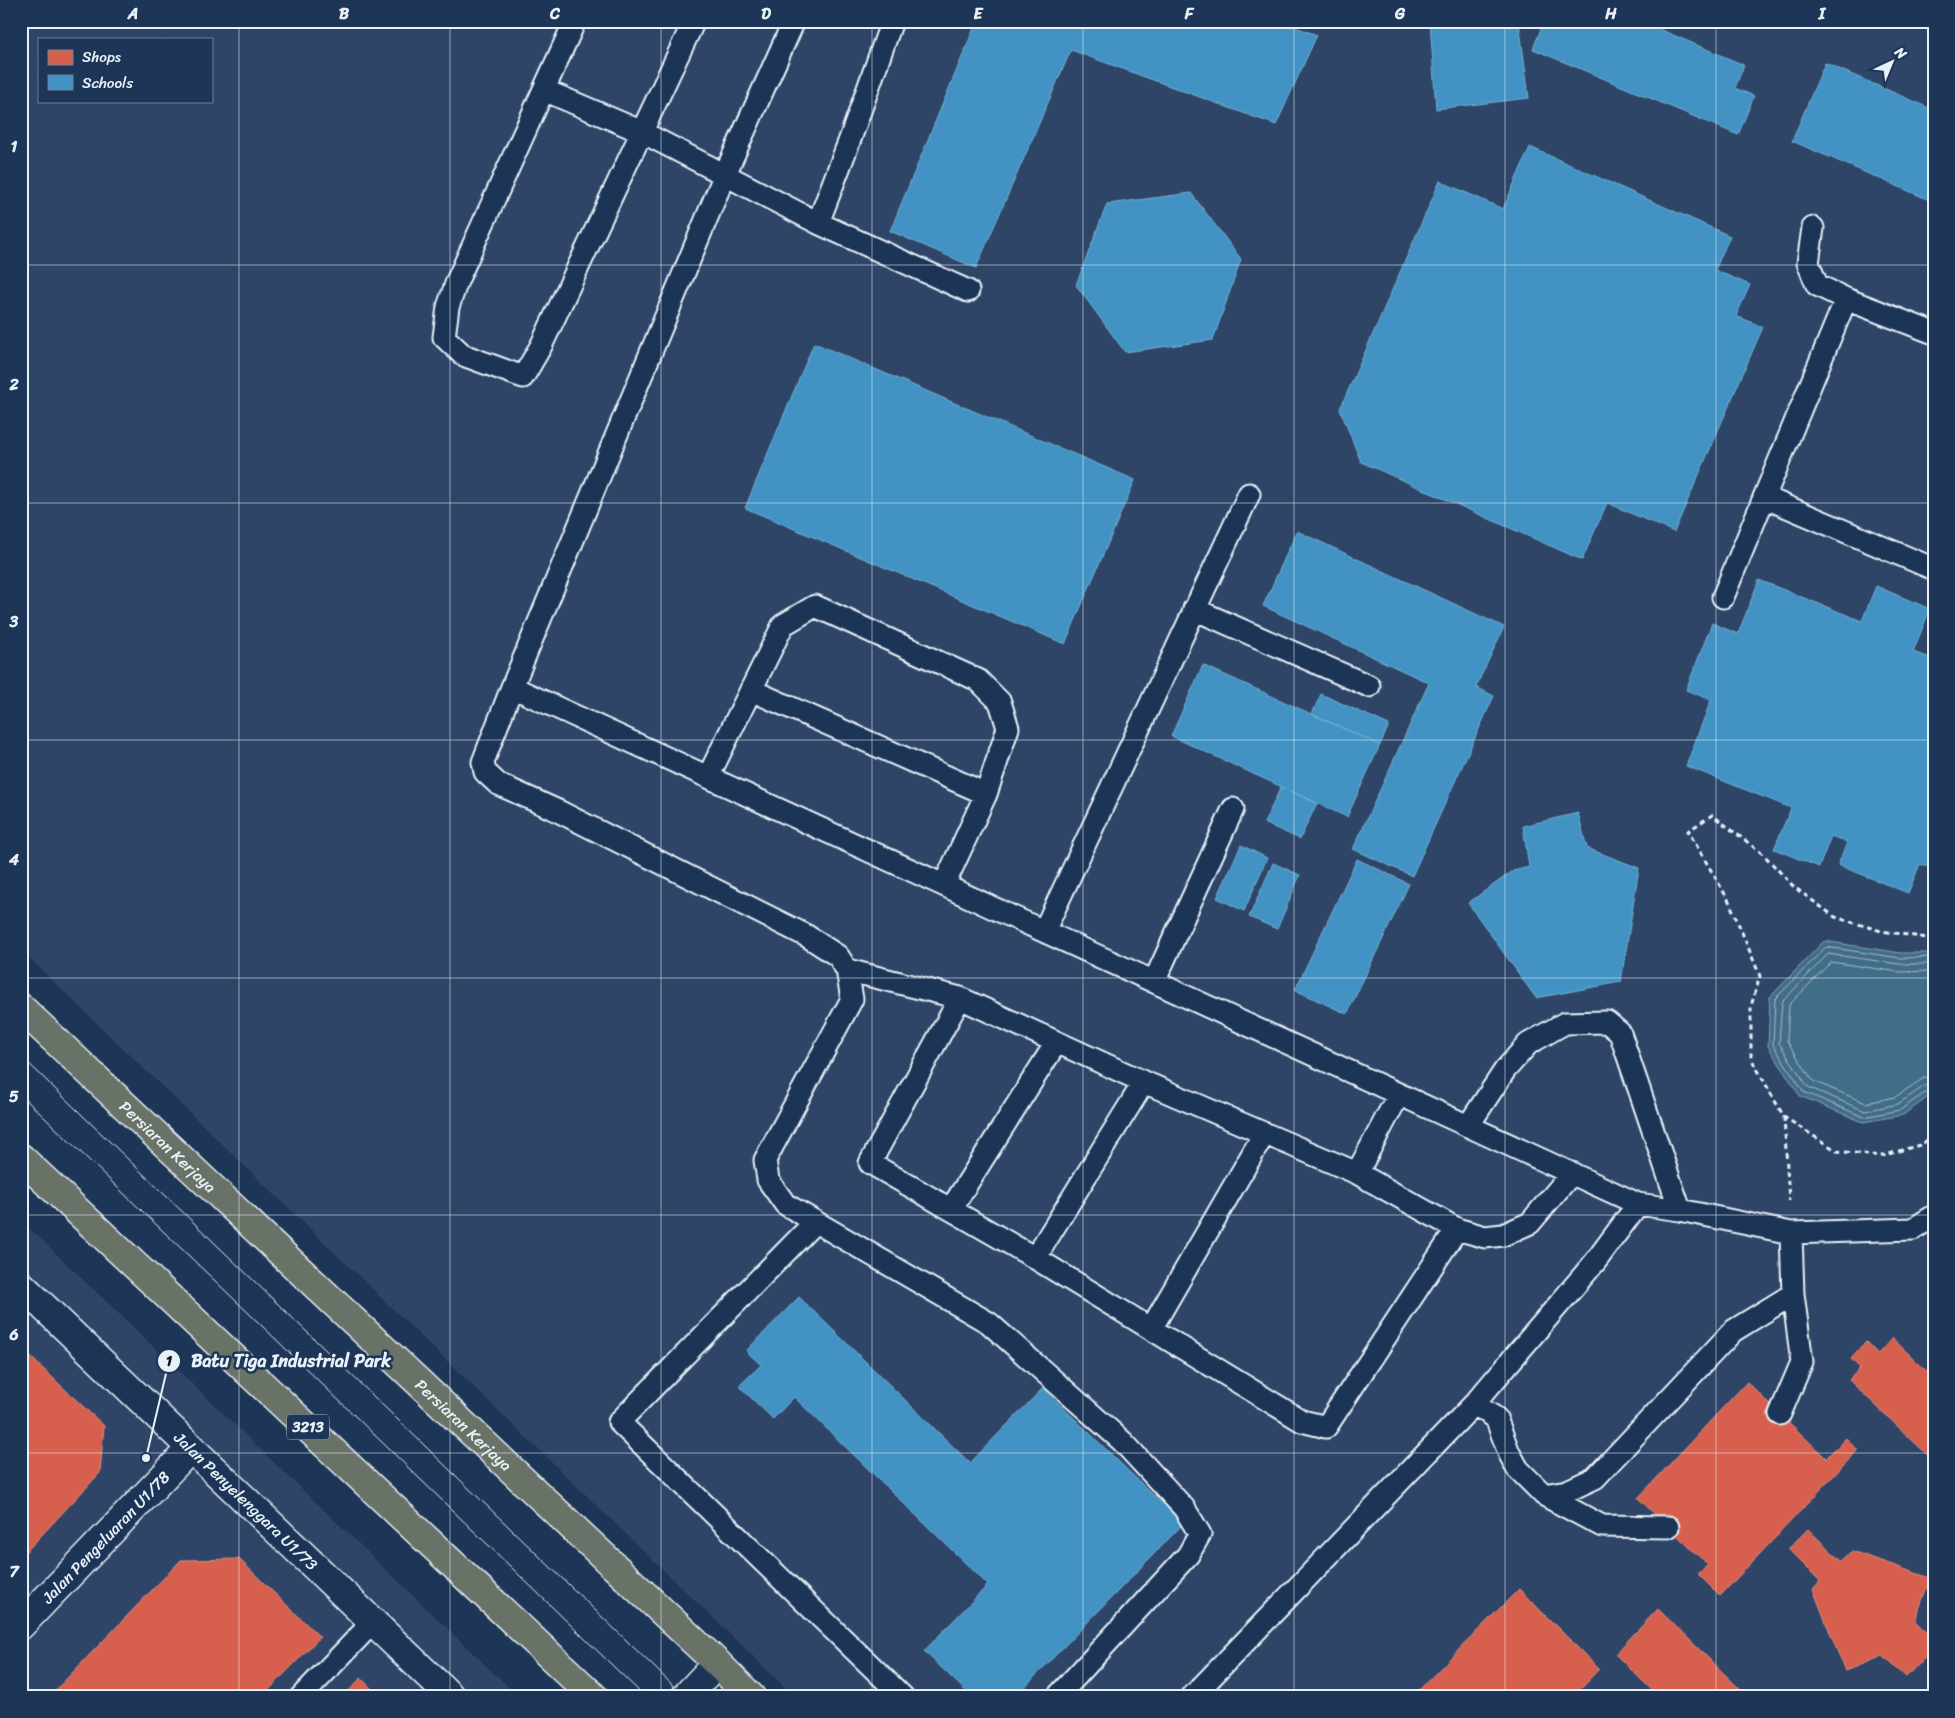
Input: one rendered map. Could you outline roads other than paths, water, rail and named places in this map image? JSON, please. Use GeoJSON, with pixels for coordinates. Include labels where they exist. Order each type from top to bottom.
{"type":"FeatureCollection","features":[{"type":"Feature","properties":{"kind":"main road","name":"Persiaran Kerjaya"},"geometry":{"type":"LineString","coordinates":[[21,1008],[717,1662],[751,1697]]}},
{"type":"Feature","properties":{"kind":"main road","name":"3213"},"geometry":{"type":"LineString","coordinates":[[21,1158],[594,1697]]}},
{"type":"Feature","properties":{"kind":"street","name":"Jalan Penyelenggara U1/73"},"geometry":{"type":"LineString","coordinates":[[21,1285],[451,1697]]}},
{"type":"Feature","properties":{"kind":"street","name":"Jalan Pengeluaran U1/78"},"geometry":{"type":"LineString","coordinates":[[24,1615],[191,1448]]}},
{"type":"Feature","properties":{"kind":"street"},"geometry":{"type":"LineString","coordinates":[[685,1697],[717,1662]]}},
{"type":"Feature","properties":{"kind":"lane"},"geometry":{"type":"LineString","coordinates":[[575,21],[457,281],[448,307],[444,337],[463,355],[523,377],[541,346],[694,21]]}},
{"type":"Feature","properties":{"kind":"lane"},"geometry":{"type":"LineString","coordinates":[[794,21],[725,174],[512,687],[483,762],[485,772],[498,784],[558,811],[806,936],[838,956],[847,970],[852,999],[765,1160],[768,1180],[785,1204],[989,1323],[1123,1442],[1184,1508],[1200,1534],[1188,1555],[1057,1697]]}},
{"type":"Feature","properties":{"kind":"lane"},"geometry":{"type":"LineString","coordinates":[[818,223],[892,21]]}},
{"type":"Feature","properties":{"kind":"lane"},"geometry":{"type":"LineString","coordinates":[[544,90],[642,132],[818,223],[968,291]]}},
{"type":"Feature","properties":{"kind":"lane"},"geometry":{"type":"LineString","coordinates":[[1812,228],[1808,263],[1817,285],[1846,299],[1934,333]]}},
{"type":"Feature","properties":{"kind":"lane"},"geometry":{"type":"LineString","coordinates":[[1723,597],[1846,299]]}},
{"type":"Feature","properties":{"kind":"lane"},"geometry":{"type":"LineString","coordinates":[[1044,931],[1249,494]]}},
{"type":"Feature","properties":{"kind":"lane"},"geometry":{"type":"LineString","coordinates":[[1764,497],[1934,569]]}},
{"type":"Feature","properties":{"kind":"lane"},"geometry":{"type":"LineString","coordinates":[[708,777],[783,625],[815,606],[978,680],[1000,702],[1008,728],[986,794],[944,886]]}},
{"type":"Feature","properties":{"kind":"lane"},"geometry":{"type":"LineString","coordinates":[[1194,609],[1369,686]]}},
{"type":"Feature","properties":{"kind":"lane"},"geometry":{"type":"LineString","coordinates":[[512,687],[1638,1204],[1680,1210],[1790,1233],[1912,1229],[1934,1216]]}},
{"type":"Feature","properties":{"kind":"lane"},"geometry":{"type":"LineString","coordinates":[[751,690],[986,794]]}},
{"type":"Feature","properties":{"kind":"lane"},"geometry":{"type":"LineString","coordinates":[[1154,982],[1233,809]]}},
{"type":"Feature","properties":{"kind":"lane"},"geometry":{"type":"LineString","coordinates":[[847,970],[960,998],[1144,1082],[1357,1173],[1457,1229],[1485,1237],[1503,1235],[1530,1223],[1572,1173]]}},
{"type":"Feature","properties":{"kind":"lane"},"geometry":{"type":"LineString","coordinates":[[960,998],[870,1163],[1035,1258],[1302,1421],[1326,1427],[1457,1229]]}},
{"type":"Feature","properties":{"kind":"lane"},"geometry":{"type":"LineString","coordinates":[[1468,1126],[1505,1070],[1528,1044],[1565,1023],[1607,1022],[1620,1033],[1680,1210]]}},
{"type":"Feature","properties":{"kind":"lane"},"geometry":{"type":"LineString","coordinates":[[951,1209],[1056,1043]]}},
{"type":"Feature","properties":{"kind":"lane"},"geometry":{"type":"LineString","coordinates":[[1035,1258],[1144,1082]]}},
{"type":"Feature","properties":{"kind":"lane"},"geometry":{"type":"LineString","coordinates":[[1357,1173],[1399,1094]]}},
{"type":"Feature","properties":{"kind":"lane"},"geometry":{"type":"LineString","coordinates":[[1151,1329],[1264,1134]]}},
{"type":"Feature","properties":{"kind":"lane"},"geometry":{"type":"LineString","coordinates":[[1192,1697],[1474,1404],[1596,1262],[1638,1204]]}},
{"type":"Feature","properties":{"kind":"lane"},"geometry":{"type":"LineString","coordinates":[[815,1222],[619,1422],[903,1697]]}},
{"type":"Feature","properties":{"kind":"lane"},"geometry":{"type":"LineString","coordinates":[[1780,1414],[1802,1362],[1793,1294],[1790,1233]]}},
{"type":"Feature","properties":{"kind":"lane"},"geometry":{"type":"LineString","coordinates":[[1544,1495],[1566,1491],[1595,1478],[1733,1331],[1793,1294]]}},
{"type":"Feature","properties":{"kind":"lane"},"geometry":{"type":"LineString","coordinates":[[1474,1404],[1496,1418],[1508,1452],[1518,1469],[1544,1495],[1602,1526],[1668,1527]]}},
{"type":"Feature","properties":{"kind":"lane"},"geometry":{"type":"LineString","coordinates":[[301,1697],[373,1622]]}},
{"type":"Feature","properties":{"kind":"water"},"geometry":{"type":"Polygon","coordinates":[[[1824,941],[1901,953],[1934,953],[1934,1093],[1903,1115],[1863,1122],[1800,1096],[1768,1046],[1770,997],[1824,941]]]}},
{"type":"Feature","properties":{"kind":"tram line"},"geometry":{"type":"LineString","coordinates":[[21,1056],[685,1697]]}},
{"type":"Feature","properties":{"kind":"tram line"},"geometry":{"type":"LineString","coordinates":[[21,1095],[645,1697]]}},
{"type":"Feature","properties":{"kind":"place","name":"Batu Tiga Industrial Park"},"geometry":{"type":"Point","coordinates":[146,1458]}}]}
